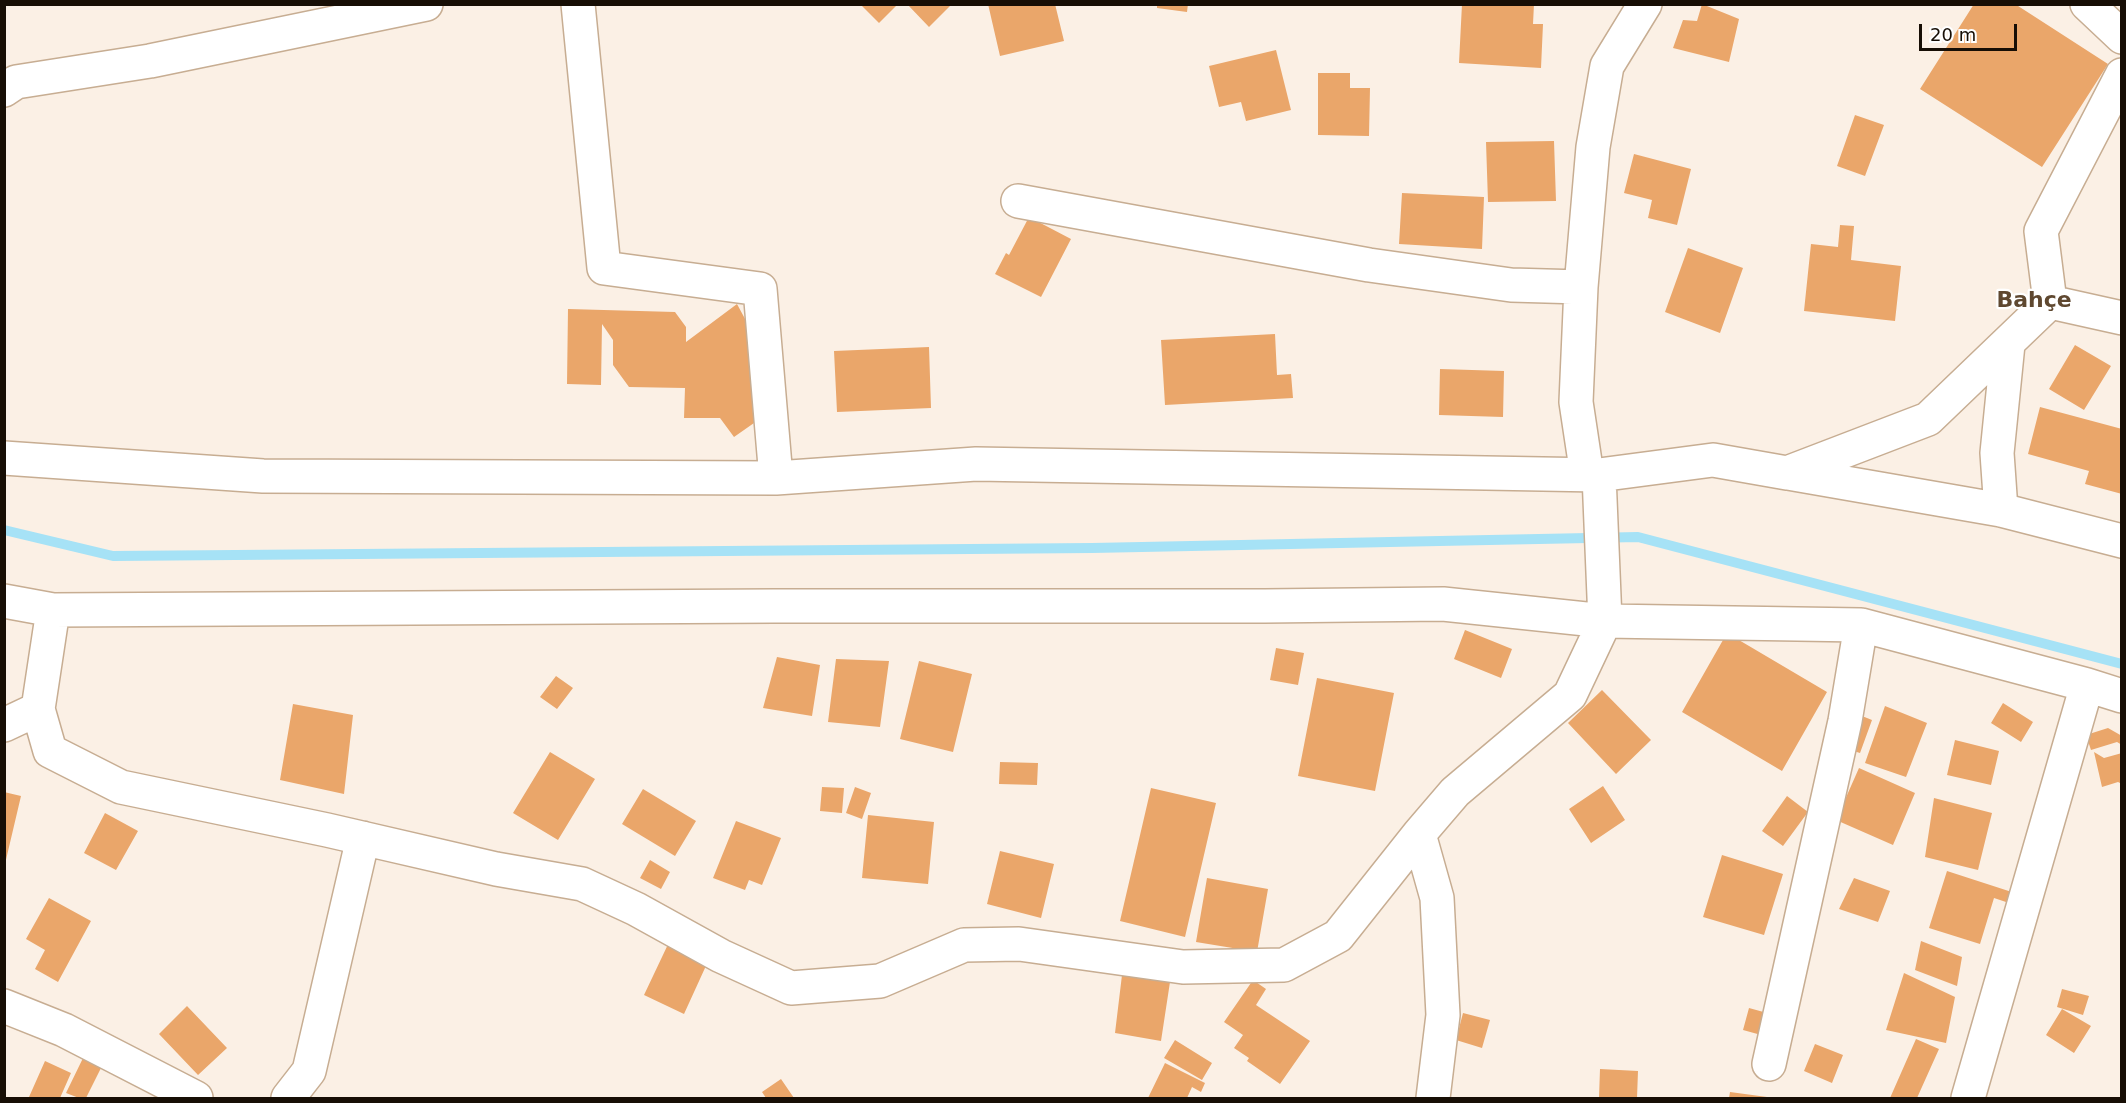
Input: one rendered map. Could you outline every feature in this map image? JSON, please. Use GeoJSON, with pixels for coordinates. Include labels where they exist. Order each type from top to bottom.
{"type":"FeatureCollection","features":[{"type":"Feature","properties":{"kind":"street"},"geometry":{"type":"LineString","coordinates":[[4,90],[16,82],[150,61],[426,4]]}},
{"type":"Feature","properties":{"kind":"street"},"geometry":{"type":"LineString","coordinates":[[578,4],[604,268],[760,290],[776,478]]}},
{"type":"Feature","properties":{"kind":"street"},"geometry":{"type":"LineString","coordinates":[[53,610],[38,709],[50,751],[121,787],[363,838],[496,869],[582,884],[636,909],[722,956],[791,988],[880,981],[964,945],[1019,944],[1184,967],[1284,965],[1338,936],[1455,792],[1570,694],[1605,619],[1596,485],[1576,402],[1581,287],[1593,147],[1606,66],[1645,4]]}},
{"type":"Feature","properties":{"kind":"street"},"geometry":{"type":"LineString","coordinates":[[2087,4],[2121,38]]}},
{"type":"Feature","properties":{"kind":"street"},"geometry":{"type":"LineString","coordinates":[[2050,302],[2041,231],[2121,75]]}},
{"type":"Feature","properties":{"kind":"street"},"geometry":{"type":"LineString","coordinates":[[1018,201],[1369,265],[1511,285],[1581,287]]}},
{"type":"Feature","properties":{"kind":"street"},"geometry":{"type":"LineString","coordinates":[[2050,302],[2121,318]]}},
{"type":"Feature","properties":{"kind":"street"},"geometry":{"type":"LineString","coordinates":[[1787,473],[1928,420],[2050,302]]}},
{"type":"Feature","properties":{"kind":"street"},"geometry":{"type":"LineString","coordinates":[[2001,510],[1997,453],[2008,344]]}},
{"type":"Feature","properties":{"kind":"street"},"geometry":{"type":"LineString","coordinates":[[4,458],[263,476],[776,478],[976,464],[1596,485],[1713,460],[2001,510],[2121,541]]}},
{"type":"Feature","properties":{"kind":"street"},"geometry":{"type":"LineString","coordinates":[[4,601],[53,610],[1443,604],[1605,619],[1861,625],[2121,696]]}},
{"type":"Feature","properties":{"kind":"street"},"geometry":{"type":"LineString","coordinates":[[1769,1065],[1845,721],[1861,625]]}},
{"type":"Feature","properties":{"kind":"street"},"geometry":{"type":"LineString","coordinates":[[1968,1098],[2087,685]]}},
{"type":"Feature","properties":{"kind":"street"},"geometry":{"type":"LineString","coordinates":[[4,725],[38,709]]}},
{"type":"Feature","properties":{"kind":"street"},"geometry":{"type":"LineString","coordinates":[[1419,834],[1437,898],[1442,980],[1443,1015],[1433,1098]]}},
{"type":"Feature","properties":{"kind":"street"},"geometry":{"type":"LineString","coordinates":[[288,1098],[309,1071],[363,838]]}},
{"type":"Feature","properties":{"kind":"street"},"geometry":{"type":"LineString","coordinates":[[4,1006],[64,1030],[196,1098]]}},
{"type":"Feature","properties":{"kind":"building"},"geometry":{"type":"Polygon","coordinates":[[[860,4],[898,4],[879,23],[860,4]]]}},
{"type":"Feature","properties":{"kind":"building"},"geometry":{"type":"Polygon","coordinates":[[[907,4],[952,4],[929,27],[907,4]]]}},
{"type":"Feature","properties":{"kind":"building"},"geometry":{"type":"Polygon","coordinates":[[[988,4],[1055,4],[1064,41],[1000,56],[988,4]]]}},
{"type":"Feature","properties":{"kind":"building"},"geometry":{"type":"Polygon","coordinates":[[[1157,4],[1188,4],[1187,12],[1157,8],[1157,4]]]}},
{"type":"Feature","properties":{"kind":"building"},"geometry":{"type":"Polygon","coordinates":[[[1462,4],[1534,4],[1533,24],[1543,24],[1541,68],[1459,63],[1462,4]]]}},
{"type":"Feature","properties":{"kind":"building"},"geometry":{"type":"Polygon","coordinates":[[[1702,4],[1739,19],[1729,62],[1673,48],[1683,20],[1697,21],[1702,4]]]}},
{"type":"Feature","properties":{"kind":"building"},"geometry":{"type":"Polygon","coordinates":[[[1974,4],[2015,4],[2108,64],[2042,167],[1920,89],[1974,4]]]}},
{"type":"Feature","properties":{"kind":"building"},"geometry":{"type":"Polygon","coordinates":[[[1276,50],[1291,110],[1246,121],[1241,102],[1219,107],[1209,66],[1276,50]]]}},
{"type":"Feature","properties":{"kind":"building"},"geometry":{"type":"Polygon","coordinates":[[[1318,73],[1350,73],[1350,88],[1370,88],[1369,136],[1318,135],[1318,73]]]}},
{"type":"Feature","properties":{"kind":"building"},"geometry":{"type":"Polygon","coordinates":[[[1855,115],[1884,125],[1865,176],[1837,166],[1855,115]]]}},
{"type":"Feature","properties":{"kind":"building"},"geometry":{"type":"Polygon","coordinates":[[[1554,141],[1556,201],[1488,202],[1486,142],[1554,141]]]}},
{"type":"Feature","properties":{"kind":"building"},"geometry":{"type":"Polygon","coordinates":[[[1634,154],[1691,169],[1677,225],[1648,218],[1652,200],[1624,193],[1634,154]]]}},
{"type":"Feature","properties":{"kind":"building"},"geometry":{"type":"Polygon","coordinates":[[[1402,193],[1484,197],[1482,249],[1399,244],[1402,193]]]}},
{"type":"Feature","properties":{"kind":"building"},"geometry":{"type":"Polygon","coordinates":[[[1029,217],[1071,239],[1041,297],[995,274],[1006,253],[1009,255],[1029,217]]]}},
{"type":"Feature","properties":{"kind":"building"},"geometry":{"type":"Polygon","coordinates":[[[1840,225],[1854,226],[1851,260],[1901,266],[1895,321],[1804,311],[1811,244],[1838,247],[1840,225]]]}},
{"type":"Feature","properties":{"kind":"building"},"geometry":{"type":"Polygon","coordinates":[[[1688,248],[1743,268],[1720,333],[1665,312],[1688,248]]]}},
{"type":"Feature","properties":{"kind":"building"},"geometry":{"type":"Polygon","coordinates":[[[737,304],[765,356],[764,416],[734,437],[720,418],[684,418],[685,388],[629,387],[613,365],[613,340],[602,324],[601,385],[567,384],[568,309],[675,312],[686,327],[686,342],[737,304]]]}},
{"type":"Feature","properties":{"kind":"building"},"geometry":{"type":"Polygon","coordinates":[[[1275,334],[1277,375],[1291,374],[1293,398],[1165,405],[1161,340],[1275,334]]]}},
{"type":"Feature","properties":{"kind":"building"},"geometry":{"type":"Polygon","coordinates":[[[2075,345],[2111,366],[2084,410],[2049,389],[2075,345]]]}},
{"type":"Feature","properties":{"kind":"building"},"geometry":{"type":"Polygon","coordinates":[[[929,347],[931,408],[837,412],[834,351],[929,347]]]}},
{"type":"Feature","properties":{"kind":"building"},"geometry":{"type":"Polygon","coordinates":[[[1440,369],[1504,371],[1503,417],[1439,415],[1440,369]]]}},
{"type":"Feature","properties":{"kind":"building"},"geometry":{"type":"Polygon","coordinates":[[[2040,407],[2122,429],[2122,494],[2085,484],[2089,471],[2028,454],[2040,407]]]}},
{"type":"Feature","properties":{"kind":"building"},"geometry":{"type":"Polygon","coordinates":[[[1465,630],[1512,649],[1501,678],[1454,659],[1465,630]]]}},
{"type":"Feature","properties":{"kind":"building"},"geometry":{"type":"Polygon","coordinates":[[[1727,633],[1827,692],[1782,771],[1682,712],[1727,633]]]}},
{"type":"Feature","properties":{"kind":"building"},"geometry":{"type":"Polygon","coordinates":[[[1276,648],[1304,653],[1298,685],[1270,680],[1276,648]]]}},
{"type":"Feature","properties":{"kind":"building"},"geometry":{"type":"Polygon","coordinates":[[[777,657],[820,665],[812,716],[763,708],[777,657]]]}},
{"type":"Feature","properties":{"kind":"building"},"geometry":{"type":"Polygon","coordinates":[[[836,659],[889,661],[880,727],[828,722],[836,659]]]}},
{"type":"Feature","properties":{"kind":"building"},"geometry":{"type":"Polygon","coordinates":[[[919,661],[972,674],[953,752],[900,739],[919,661]]]}},
{"type":"Feature","properties":{"kind":"building"},"geometry":{"type":"Polygon","coordinates":[[[556,676],[573,688],[557,709],[540,697],[556,676]]]}},
{"type":"Feature","properties":{"kind":"building"},"geometry":{"type":"Polygon","coordinates":[[[1317,678],[1394,693],[1375,791],[1298,776],[1317,678]]]}},
{"type":"Feature","properties":{"kind":"building"},"geometry":{"type":"Polygon","coordinates":[[[1602,690],[1651,740],[1616,774],[1568,723],[1602,690]]]}},
{"type":"Feature","properties":{"kind":"building"},"geometry":{"type":"Polygon","coordinates":[[[2003,703],[2033,722],[2021,742],[1991,723],[2003,703]]]}},
{"type":"Feature","properties":{"kind":"building"},"geometry":{"type":"Polygon","coordinates":[[[293,704],[353,715],[344,794],[280,780],[293,704]]]}},
{"type":"Feature","properties":{"kind":"building"},"geometry":{"type":"Polygon","coordinates":[[[1885,706],[1927,723],[1906,777],[1865,763],[1885,706]]]}},
{"type":"Feature","properties":{"kind":"building"},"geometry":{"type":"Polygon","coordinates":[[[1857,714],[1872,720],[1860,753],[1844,748],[1857,714]]]}},
{"type":"Feature","properties":{"kind":"building"},"geometry":{"type":"Polygon","coordinates":[[[2108,728],[2122,736],[2122,745],[2117,742],[2091,750],[2086,735],[2108,728]]]}},
{"type":"Feature","properties":{"kind":"building"},"geometry":{"type":"Polygon","coordinates":[[[1955,740],[1999,751],[1991,785],[1947,775],[1955,740]]]}},
{"type":"Feature","properties":{"kind":"building"},"geometry":{"type":"Polygon","coordinates":[[[550,752],[595,779],[558,840],[513,813],[550,752]]]}},
{"type":"Feature","properties":{"kind":"building"},"geometry":{"type":"Polygon","coordinates":[[[2094,752],[2104,758],[2122,753],[2122,784],[2118,782],[2102,787],[2094,752]]]}},
{"type":"Feature","properties":{"kind":"building"},"geometry":{"type":"Polygon","coordinates":[[[1000,762],[1038,763],[1037,785],[999,784],[1000,762]]]}},
{"type":"Feature","properties":{"kind":"building"},"geometry":{"type":"Polygon","coordinates":[[[1859,768],[1915,793],[1893,845],[1836,820],[1859,768]]]}},
{"type":"Feature","properties":{"kind":"building"},"geometry":{"type":"Polygon","coordinates":[[[1603,786],[1625,820],[1591,843],[1569,809],[1603,786]]]}},
{"type":"Feature","properties":{"kind":"building"},"geometry":{"type":"Polygon","coordinates":[[[822,787],[844,788],[842,813],[820,811],[822,787]]]}},
{"type":"Feature","properties":{"kind":"building"},"geometry":{"type":"Polygon","coordinates":[[[855,787],[871,793],[862,819],[846,813],[855,787]]]}},
{"type":"Feature","properties":{"kind":"building"},"geometry":{"type":"Polygon","coordinates":[[[1151,788],[1216,803],[1185,937],[1120,921],[1151,788]]]}},
{"type":"Feature","properties":{"kind":"building"},"geometry":{"type":"Polygon","coordinates":[[[643,789],[696,821],[675,856],[622,824],[643,789]]]}},
{"type":"Feature","properties":{"kind":"building"},"geometry":{"type":"Polygon","coordinates":[[[4,792],[21,796],[5,864],[4,864],[4,792]]]}},
{"type":"Feature","properties":{"kind":"building"},"geometry":{"type":"Polygon","coordinates":[[[1787,796],[1808,812],[1783,846],[1762,831],[1787,796]]]}},
{"type":"Feature","properties":{"kind":"building"},"geometry":{"type":"Polygon","coordinates":[[[1934,798],[1992,813],[1978,870],[1925,857],[1934,798]]]}},
{"type":"Feature","properties":{"kind":"building"},"geometry":{"type":"Polygon","coordinates":[[[105,813],[138,831],[116,870],[84,853],[105,813]]]}},
{"type":"Feature","properties":{"kind":"building"},"geometry":{"type":"Polygon","coordinates":[[[868,815],[934,822],[928,884],[862,878],[868,815]]]}},
{"type":"Feature","properties":{"kind":"building"},"geometry":{"type":"Polygon","coordinates":[[[736,821],[781,838],[762,885],[749,880],[745,890],[713,878],[736,821]]]}},
{"type":"Feature","properties":{"kind":"building"},"geometry":{"type":"Polygon","coordinates":[[[1000,851],[1054,864],[1041,918],[987,904],[1000,851]]]}},
{"type":"Feature","properties":{"kind":"building"},"geometry":{"type":"Polygon","coordinates":[[[1722,855],[1783,874],[1764,935],[1703,917],[1722,855]]]}},
{"type":"Feature","properties":{"kind":"building"},"geometry":{"type":"Polygon","coordinates":[[[650,860],[670,872],[661,889],[640,878],[650,860]]]}},
{"type":"Feature","properties":{"kind":"building"},"geometry":{"type":"Polygon","coordinates":[[[1947,871],[2021,895],[2018,906],[1994,898],[1980,944],[1929,928],[1947,871]]]}},
{"type":"Feature","properties":{"kind":"building"},"geometry":{"type":"Polygon","coordinates":[[[1207,878],[1268,889],[1257,952],[1196,942],[1207,878]]]}},
{"type":"Feature","properties":{"kind":"building"},"geometry":{"type":"Polygon","coordinates":[[[1854,878],[1890,891],[1878,922],[1839,909],[1854,878]]]}},
{"type":"Feature","properties":{"kind":"building"},"geometry":{"type":"Polygon","coordinates":[[[49,898],[91,921],[58,982],[35,969],[45,950],[26,939],[49,898]]]}},
{"type":"Feature","properties":{"kind":"building"},"geometry":{"type":"Polygon","coordinates":[[[671,938],[710,957],[684,1014],[644,995],[671,938]]]}},
{"type":"Feature","properties":{"kind":"building"},"geometry":{"type":"Polygon","coordinates":[[[1921,941],[1962,957],[1957,986],[1915,970],[1921,941]]]}},
{"type":"Feature","properties":{"kind":"building"},"geometry":{"type":"Polygon","coordinates":[[[1904,973],[1955,997],[1946,1043],[1886,1030],[1904,973]]]}},
{"type":"Feature","properties":{"kind":"building"},"geometry":{"type":"Polygon","coordinates":[[[1122,975],[1170,982],[1161,1041],[1115,1033],[1122,975]]]}},
{"type":"Feature","properties":{"kind":"building"},"geometry":{"type":"Polygon","coordinates":[[[1253,980],[1266,989],[1256,1005],[1310,1041],[1280,1084],[1247,1061],[1249,1058],[1234,1048],[1243,1035],[1224,1022],[1253,980]]]}},
{"type":"Feature","properties":{"kind":"building"},"geometry":{"type":"Polygon","coordinates":[[[2062,989],[2089,996],[2083,1015],[2057,1007],[2062,989]]]}},
{"type":"Feature","properties":{"kind":"building"},"geometry":{"type":"Polygon","coordinates":[[[187,1006],[227,1048],[198,1075],[159,1034],[187,1006]]]}},
{"type":"Feature","properties":{"kind":"building"},"geometry":{"type":"Polygon","coordinates":[[[1749,1008],[1778,1016],[1772,1038],[1743,1030],[1749,1008]]]}},
{"type":"Feature","properties":{"kind":"building"},"geometry":{"type":"Polygon","coordinates":[[[2062,1009],[2091,1026],[2074,1053],[2046,1035],[2062,1009]]]}},
{"type":"Feature","properties":{"kind":"building"},"geometry":{"type":"Polygon","coordinates":[[[1463,1013],[1490,1020],[1482,1048],[1456,1040],[1463,1013]]]}},
{"type":"Feature","properties":{"kind":"building"},"geometry":{"type":"Polygon","coordinates":[[[1916,1039],[1939,1049],[1917,1098],[1890,1098],[1916,1039]]]}},
{"type":"Feature","properties":{"kind":"building"},"geometry":{"type":"Polygon","coordinates":[[[1175,1040],[1212,1063],[1202,1080],[1164,1058],[1175,1040]]]}},
{"type":"Feature","properties":{"kind":"building"},"geometry":{"type":"Polygon","coordinates":[[[1815,1044],[1843,1055],[1832,1083],[1804,1071],[1815,1044]]]}},
{"type":"Feature","properties":{"kind":"building"},"geometry":{"type":"Polygon","coordinates":[[[84,1056],[102,1066],[86,1098],[79,1098],[66,1093],[84,1056]]]}},
{"type":"Feature","properties":{"kind":"building"},"geometry":{"type":"Polygon","coordinates":[[[45,1061],[71,1073],[60,1098],[29,1097],[45,1061]]]}},
{"type":"Feature","properties":{"kind":"building"},"geometry":{"type":"Polygon","coordinates":[[[1165,1063],[1205,1083],[1201,1092],[1192,1087],[1187,1098],[1148,1098],[1165,1063]]]}},
{"type":"Feature","properties":{"kind":"building"},"geometry":{"type":"Polygon","coordinates":[[[1600,1069],[1638,1071],[1637,1098],[1599,1098],[1600,1069]]]}},
{"type":"Feature","properties":{"kind":"building"},"geometry":{"type":"Polygon","coordinates":[[[781,1079],[794,1098],[766,1098],[762,1092],[781,1079]]]}},
{"type":"Feature","properties":{"kind":"building"},"geometry":{"type":"Polygon","coordinates":[[[1730,1092],[1767,1097],[1729,1098],[1730,1092]]]}},
{"type":"Feature","properties":{"kind":"waterway"},"geometry":{"type":"LineString","coordinates":[[4,530],[113,556],[1092,548],[1638,537],[2122,664]]}},
{"type":"Feature","properties":{"kind":"district","name":"Bahçe"},"geometry":{"type":"Point","coordinates":[2034,301]}}]}
